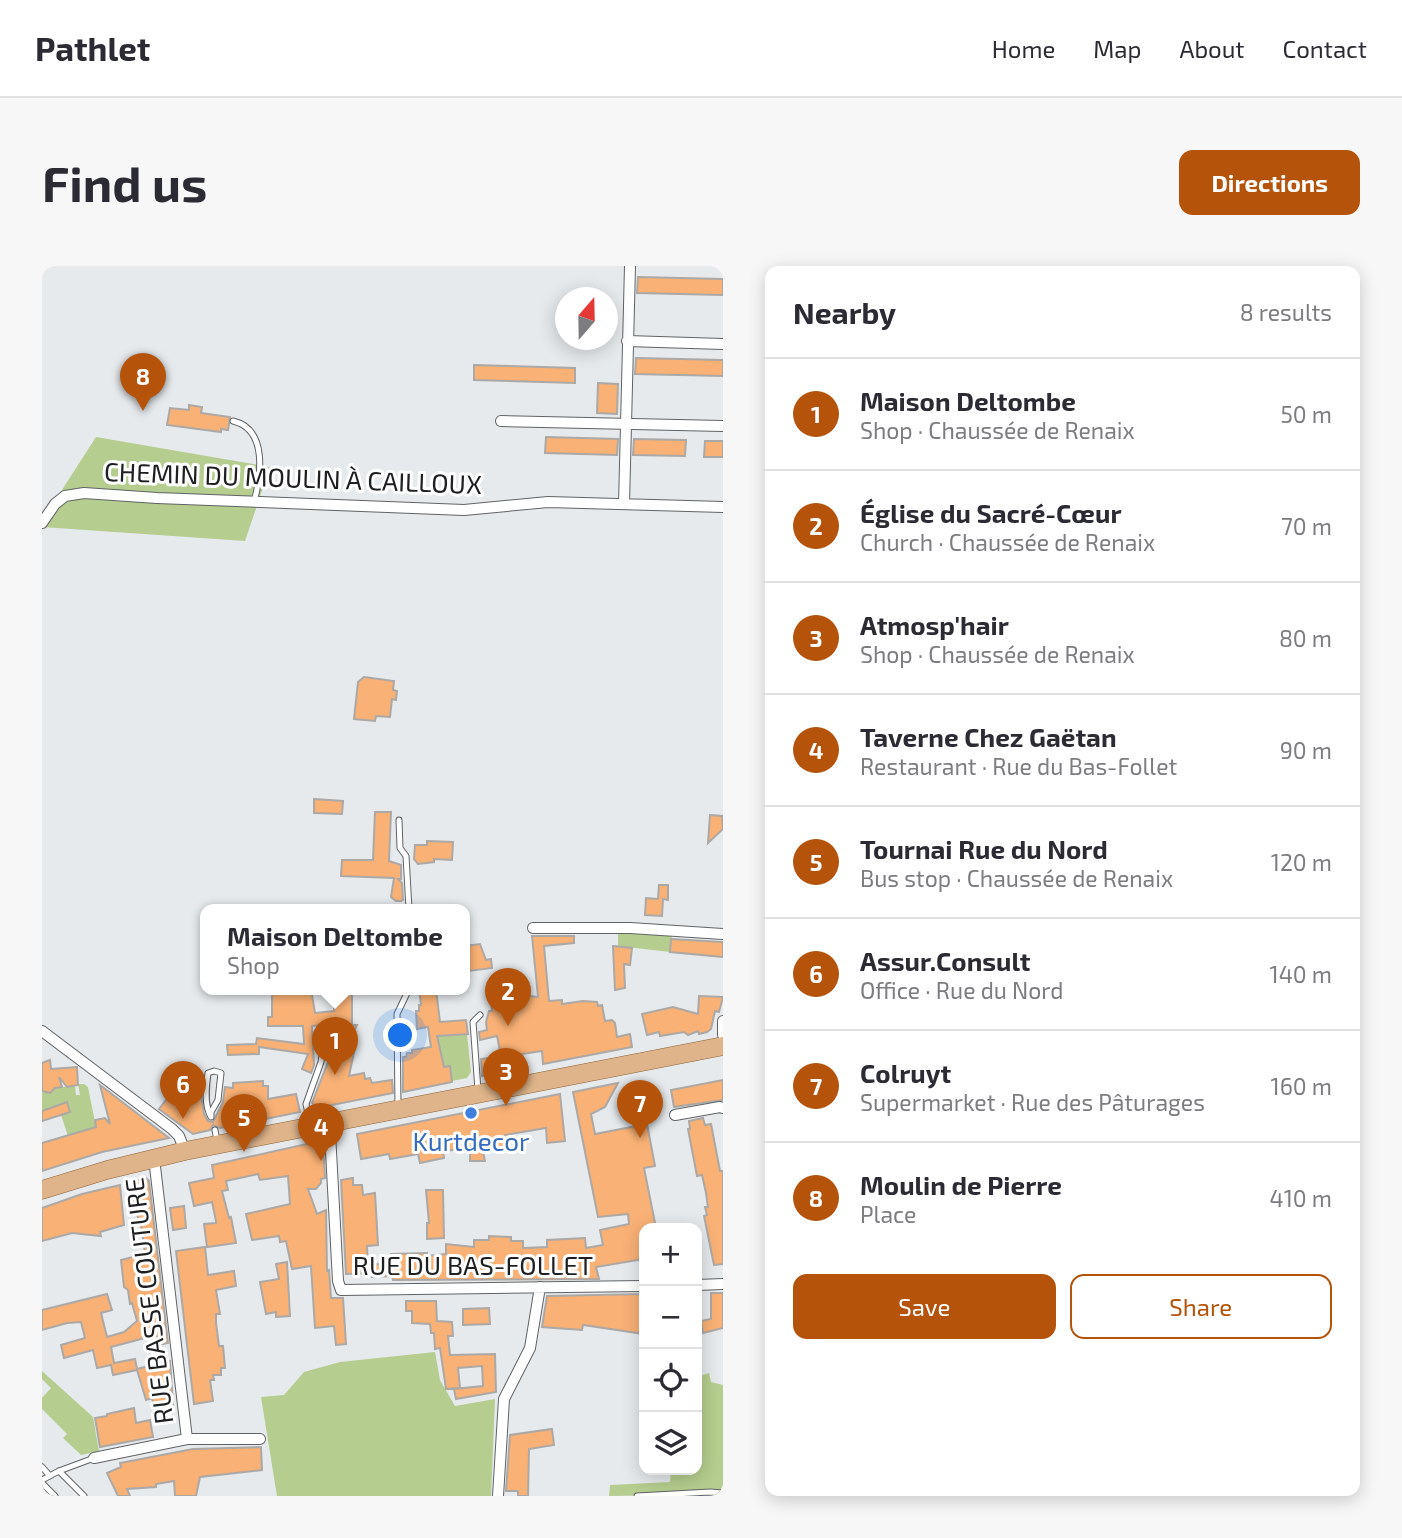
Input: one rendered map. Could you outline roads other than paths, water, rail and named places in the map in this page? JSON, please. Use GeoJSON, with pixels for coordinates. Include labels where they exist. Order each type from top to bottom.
{"type":"FeatureCollection","features":[{"type":"Feature","properties":{"kind":"main road"},"geometry":{"type":"LineString","coordinates":[[42,1189],[185,1151],[216,1137],[319,1125],[723,1046]]}},
{"type":"Feature","properties":{"kind":"street"},"geometry":{"type":"LineString","coordinates":[[624,504],[631,266]]}},
{"type":"Feature","properties":{"kind":"street"},"geometry":{"type":"LineString","coordinates":[[627,341],[723,344]]}},
{"type":"Feature","properties":{"kind":"street"},"geometry":{"type":"LineString","coordinates":[[501,421],[723,426]]}},
{"type":"Feature","properties":{"kind":"street","name":"CHEMIN DU MOULIN À CAILLOUX"},"geometry":{"type":"LineString","coordinates":[[42,523],[55,504],[65,496],[84,493],[464,510],[548,502],[723,507]]}},
{"type":"Feature","properties":{"kind":"street"},"geometry":{"type":"LineString","coordinates":[[533,928],[641,929],[723,934]]}},
{"type":"Feature","properties":{"kind":"street"},"geometry":{"type":"LineString","coordinates":[[723,1021],[723,1035]]}},
{"type":"Feature","properties":{"kind":"street"},"geometry":{"type":"LineString","coordinates":[[42,1031],[172,1129],[179,1136],[185,1151]]}},
{"type":"Feature","properties":{"kind":"street"},"geometry":{"type":"LineString","coordinates":[[675,1115],[723,1108]]}},
{"type":"Feature","properties":{"kind":"street","name":"RUE DU BAS-FOLLET"},"geometry":{"type":"LineString","coordinates":[[319,1125],[330,1133],[338,1281],[341,1290],[639,1286]]}},
{"type":"Feature","properties":{"kind":"street","name":"RUE BASSE COUTURE"},"geometry":{"type":"LineString","coordinates":[[154,1158],[187,1439]]}},
{"type":"Feature","properties":{"kind":"street"},"geometry":{"type":"LineString","coordinates":[[702,1285],[723,1284]]}},
{"type":"Feature","properties":{"kind":"street"},"geometry":{"type":"LineString","coordinates":[[498,1496],[503,1399],[530,1348],[540,1287]]}},
{"type":"Feature","properties":{"kind":"street","name":"RUE BASSE COUTURE"},"geometry":{"type":"LineString","coordinates":[[93,1458],[187,1439],[260,1439]]}},
{"type":"Feature","properties":{"kind":"lane"},"geometry":{"type":"LineString","coordinates":[[233,421],[247,428],[258,447],[260,464],[254,502]]}},
{"type":"Feature","properties":{"kind":"lane"},"geometry":{"type":"LineString","coordinates":[[399,820],[400,848],[406,856],[410,904]]}},
{"type":"Feature","properties":{"kind":"lane"},"geometry":{"type":"LineString","coordinates":[[398,1109],[397,1014],[407,995]]}},
{"type":"Feature","properties":{"kind":"lane"},"geometry":{"type":"LineString","coordinates":[[479,1093],[472,1022],[480,1015]]}},
{"type":"Feature","properties":{"kind":"lane"},"geometry":{"type":"LineString","coordinates":[[319,1125],[306,1104],[321,1062],[326,1032]]}},
{"type":"Feature","properties":{"kind":"lane"},"geometry":{"type":"LineString","coordinates":[[214,1071],[221,1073],[221,1088],[211,1117],[207,1109],[206,1085],[208,1073],[214,1071]]}},
{"type":"Feature","properties":{"kind":"lane"},"geometry":{"type":"LineString","coordinates":[[55,1496],[42,1481],[59,1471],[93,1458]]}},
{"type":"Feature","properties":{"kind":"lane"},"geometry":{"type":"LineString","coordinates":[[42,1467],[50,1476]]}},
{"type":"Feature","properties":{"kind":"lane"},"geometry":{"type":"LineString","coordinates":[[59,1471],[84,1496]]}},
{"type":"Feature","properties":{"kind":"lane"},"geometry":{"type":"LineString","coordinates":[[637,1496],[723,1493]]}},
{"type":"Feature","properties":{"kind":"place","name":"Moulin de Pierre"},"geometry":{"type":"Point","coordinates":[143,411]}},
{"type":"Feature","properties":{"kind":"place","name":"Église du Sacré-Cœur"},"geometry":{"type":"Point","coordinates":[508,1026]}},
{"type":"Feature","properties":{"kind":"place","name":"Maison Deltombe"},"geometry":{"type":"Point","coordinates":[335,1075]}},
{"type":"Feature","properties":{"kind":"place","name":"Atmosp'hair"},"geometry":{"type":"Point","coordinates":[506,1106]}},
{"type":"Feature","properties":{"kind":"place","name":"Kurtdecor"},"geometry":{"type":"Point","coordinates":[471,1113]}},
{"type":"Feature","properties":{"kind":"place","name":"Assur.Consult"},"geometry":{"type":"Point","coordinates":[183,1119]}},
{"type":"Feature","properties":{"kind":"place","name":"Colruyt"},"geometry":{"type":"Point","coordinates":[640,1138]}},
{"type":"Feature","properties":{"kind":"place","name":"Tournai Rue du Nord"},"geometry":{"type":"Point","coordinates":[244,1152]}},
{"type":"Feature","properties":{"kind":"place","name":"Taverne Chez Gaëtan"},"geometry":{"type":"Point","coordinates":[321,1161]}}]}
